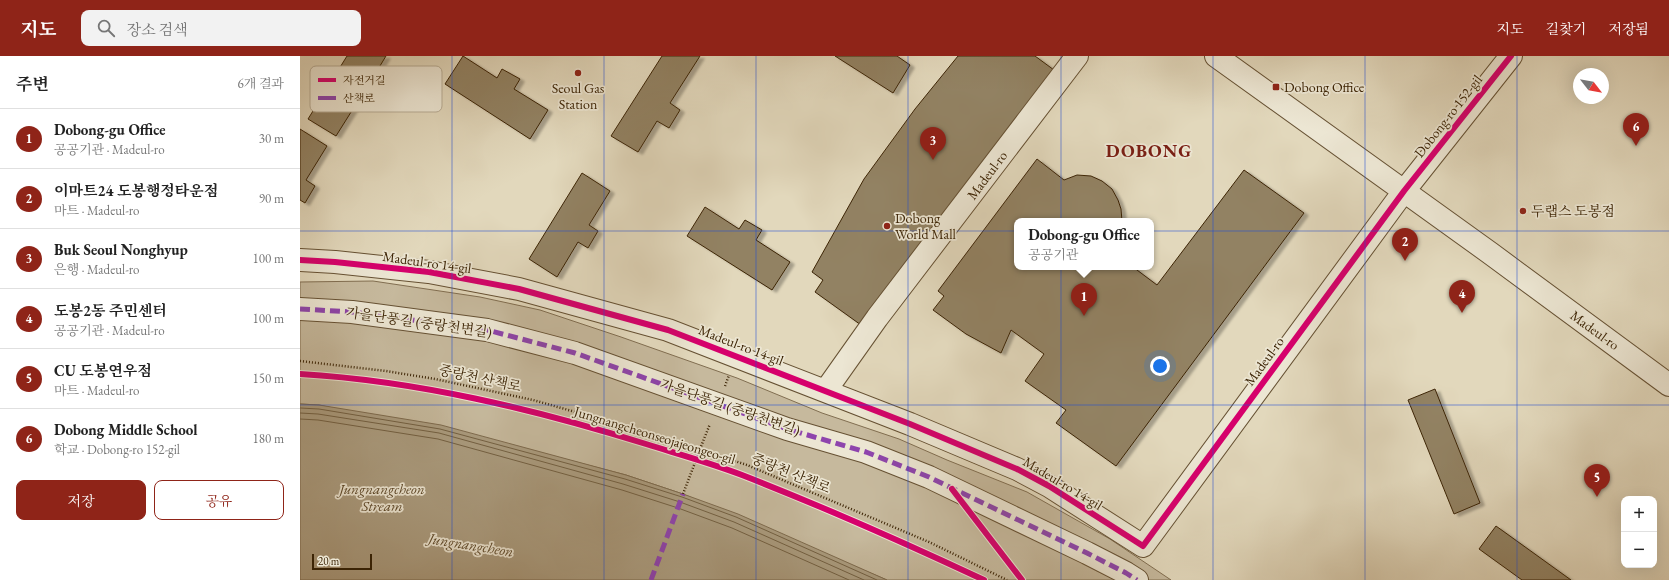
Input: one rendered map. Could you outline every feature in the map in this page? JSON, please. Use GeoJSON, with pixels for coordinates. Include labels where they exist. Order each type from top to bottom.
{"type":"FeatureCollection","features":[{"type":"Feature","properties":{"kind":"street","name":"Madeul-ro"},"geometry":{"type":"LineString","coordinates":[[826,390],[877,318],[1077,56]]}},
{"type":"Feature","properties":{"kind":"street","name":"Madeul-ro"},"geometry":{"type":"LineString","coordinates":[[1216,56],[1404,191],[1669,385]]}},
{"type":"Feature","properties":{"kind":"street","name":"Dobong-ro 152-gil"},"geometry":{"type":"LineString","coordinates":[[1404,191],[1511,56]]}},
{"type":"Feature","properties":{"kind":"street","name":"Madeul-ro"},"geometry":{"type":"LineString","coordinates":[[1143,546],[1404,191]]}},
{"type":"Feature","properties":{"kind":"street","name":"Madeul-ro 14-gil"},"geometry":{"type":"LineString","coordinates":[[300,260],[335,262],[429,272],[518,289],[668,330],[826,390],[1017,469],[1049,486],[1143,546]]}},
{"type":"Feature","properties":{"kind":"street","name":"가을단풍길 (중랑천변길)"},"geometry":{"type":"LineString","coordinates":[[300,309],[352,312],[487,330],[575,353],[787,428],[866,452],[929,476],[1087,552],[1137,580]]}},
{"type":"Feature","properties":{"kind":"path"},"geometry":{"type":"LineString","coordinates":[[700,449],[737,356]]}},
{"type":"Feature","properties":{"kind":"path"},"geometry":{"type":"LineString","coordinates":[[683,494],[696,460]]}},
{"type":"Feature","properties":{"kind":"shaded area"},"geometry":{"type":"Polygon","coordinates":[[[373,281],[480,297],[540,310],[737,378],[822,413],[899,439],[1027,492],[1110,539],[1171,580],[887,580],[683,494],[626,475],[534,451],[319,405],[300,404],[300,282],[373,281]]]}},
{"type":"Feature","properties":{"kind":"water","name":"Jungnangcheon Stream"},"geometry":{"type":"Polygon","coordinates":[[[300,404],[319,405],[441,425],[626,475],[738,514],[887,580],[300,580],[300,404]]]}},
{"type":"Feature","properties":{"kind":"building"},"geometry":{"type":"Polygon","coordinates":[[[347,56],[386,56],[380,66],[341,66],[347,56]]]}},
{"type":"Feature","properties":{"kind":"building"},"geometry":{"type":"Polygon","coordinates":[[[463,56],[497,78],[502,69],[520,79],[514,89],[548,110],[530,139],[445,84],[463,56]]]}},
{"type":"Feature","properties":{"kind":"building"},"geometry":{"type":"Polygon","coordinates":[[[662,56],[700,56],[670,103],[680,110],[669,128],[657,121],[638,152],[611,136],[662,56]]]}},
{"type":"Feature","properties":{"kind":"building"},"geometry":{"type":"Polygon","coordinates":[[[835,56],[897,56],[910,65],[893,93],[835,56]]]}},
{"type":"Feature","properties":{"kind":"building","name":"Dobong World Mall"},"geometry":{"type":"Polygon","coordinates":[[[958,56],[1035,56],[1054,70],[861,325],[815,292],[823,280],[812,272],[864,179],[915,109],[958,56]]]}},
{"type":"Feature","properties":{"kind":"building"},"geometry":{"type":"Polygon","coordinates":[[[312,112],[351,112],[336,136],[308,119],[312,112]]]}},
{"type":"Feature","properties":{"kind":"building"},"geometry":{"type":"Polygon","coordinates":[[[300,129],[327,146],[306,180],[315,186],[305,203],[300,200],[300,129]]]}},
{"type":"Feature","properties":{"kind":"building"},"geometry":{"type":"Polygon","coordinates":[[[1037,159],[1064,180],[1077,175],[1091,176],[1102,181],[1112,189],[1118,200],[1122,218],[1014,218],[1014,270],[1137,270],[1157,285],[1244,170],[1304,213],[1116,466],[1056,423],[1066,410],[1025,381],[1044,354],[1011,330],[1001,353],[966,334],[933,310],[944,296],[938,291],[1037,159]]]}},
{"type":"Feature","properties":{"kind":"building"},"geometry":{"type":"Polygon","coordinates":[[[582,173],[610,191],[589,225],[598,231],[588,248],[578,242],[557,277],[529,259],[582,173]]]}},
{"type":"Feature","properties":{"kind":"building"},"geometry":{"type":"Polygon","coordinates":[[[705,207],[739,229],[745,220],[762,230],[756,240],[790,262],[772,290],[687,236],[705,207]]]}},
{"type":"Feature","properties":{"kind":"building"},"geometry":{"type":"Polygon","coordinates":[[[1435,389],[1480,503],[1454,514],[1408,400],[1435,389]]]}},
{"type":"Feature","properties":{"kind":"building"},"geometry":{"type":"Polygon","coordinates":[[[1496,526],[1571,580],[1522,580],[1479,549],[1496,526]]]}},
{"type":"Feature","properties":{"kind":"marked path"},"geometry":{"type":"LineString","coordinates":[[300,309],[352,312],[487,330],[575,353],[787,429],[866,452],[929,477],[1087,553],[1137,580]]}},
{"type":"Feature","properties":{"kind":"marked path"},"geometry":{"type":"LineString","coordinates":[[696,460],[700,449]]}},
{"type":"Feature","properties":{"kind":"marked path"},"geometry":{"type":"LineString","coordinates":[[651,580],[683,494]]}},
{"type":"Feature","properties":{"kind":"cycle path"},"geometry":{"type":"LineString","coordinates":[[300,260],[335,262],[429,272],[519,289],[668,330],[910,424],[1017,469],[1049,486],[1143,546],[1404,191],[1511,56]]}},
{"type":"Feature","properties":{"kind":"cycle path","name":"Jungnangcheonseojajeongeo-gil"},"geometry":{"type":"LineString","coordinates":[[300,374],[388,383],[475,398],[604,431],[718,466],[773,487],[924,552],[984,580]]}},
{"type":"Feature","properties":{"kind":"cycle path"},"geometry":{"type":"LineString","coordinates":[[952,489],[1022,580]]}},
{"type":"Feature","properties":{"kind":"place","name":"Seoul Gas Station"},"geometry":{"type":"Point","coordinates":[578,73]}},
{"type":"Feature","properties":{"kind":"place","name":"Dobong Office"},"geometry":{"type":"Point","coordinates":[1276,87]}},
{"type":"Feature","properties":{"kind":"place","name":"Dobong Middle School"},"geometry":{"type":"Point","coordinates":[1636,146]}},
{"type":"Feature","properties":{"kind":"place","name":"Buk Seoul Nonghyup"},"geometry":{"type":"Point","coordinates":[933,160]}},
{"type":"Feature","properties":{"kind":"place","name":"두랩스 도봉점"},"geometry":{"type":"Point","coordinates":[1523,211]}},
{"type":"Feature","properties":{"kind":"place","name":"Dobong World Mall"},"geometry":{"type":"Point","coordinates":[887,226]}},
{"type":"Feature","properties":{"kind":"place","name":"이마트24 도봉행정타운점"},"geometry":{"type":"Point","coordinates":[1405,261]}},
{"type":"Feature","properties":{"kind":"place","name":"도봉2동 주민센터"},"geometry":{"type":"Point","coordinates":[1462,313]}},
{"type":"Feature","properties":{"kind":"place","name":"Dobong-gu Office"},"geometry":{"type":"Point","coordinates":[1084,316]}},
{"type":"Feature","properties":{"kind":"place","name":"CU 도봉연우점"},"geometry":{"type":"Point","coordinates":[1597,497]}},
{"type":"Feature","properties":{"kind":"district","name":"DOBONG"},"geometry":{"type":"Point","coordinates":[1149,151]}},
{"type":"Feature","properties":{"kind":"water label","name":"Jungnangcheon"},"geometry":{"type":"Point","coordinates":[471,545]}}]}
